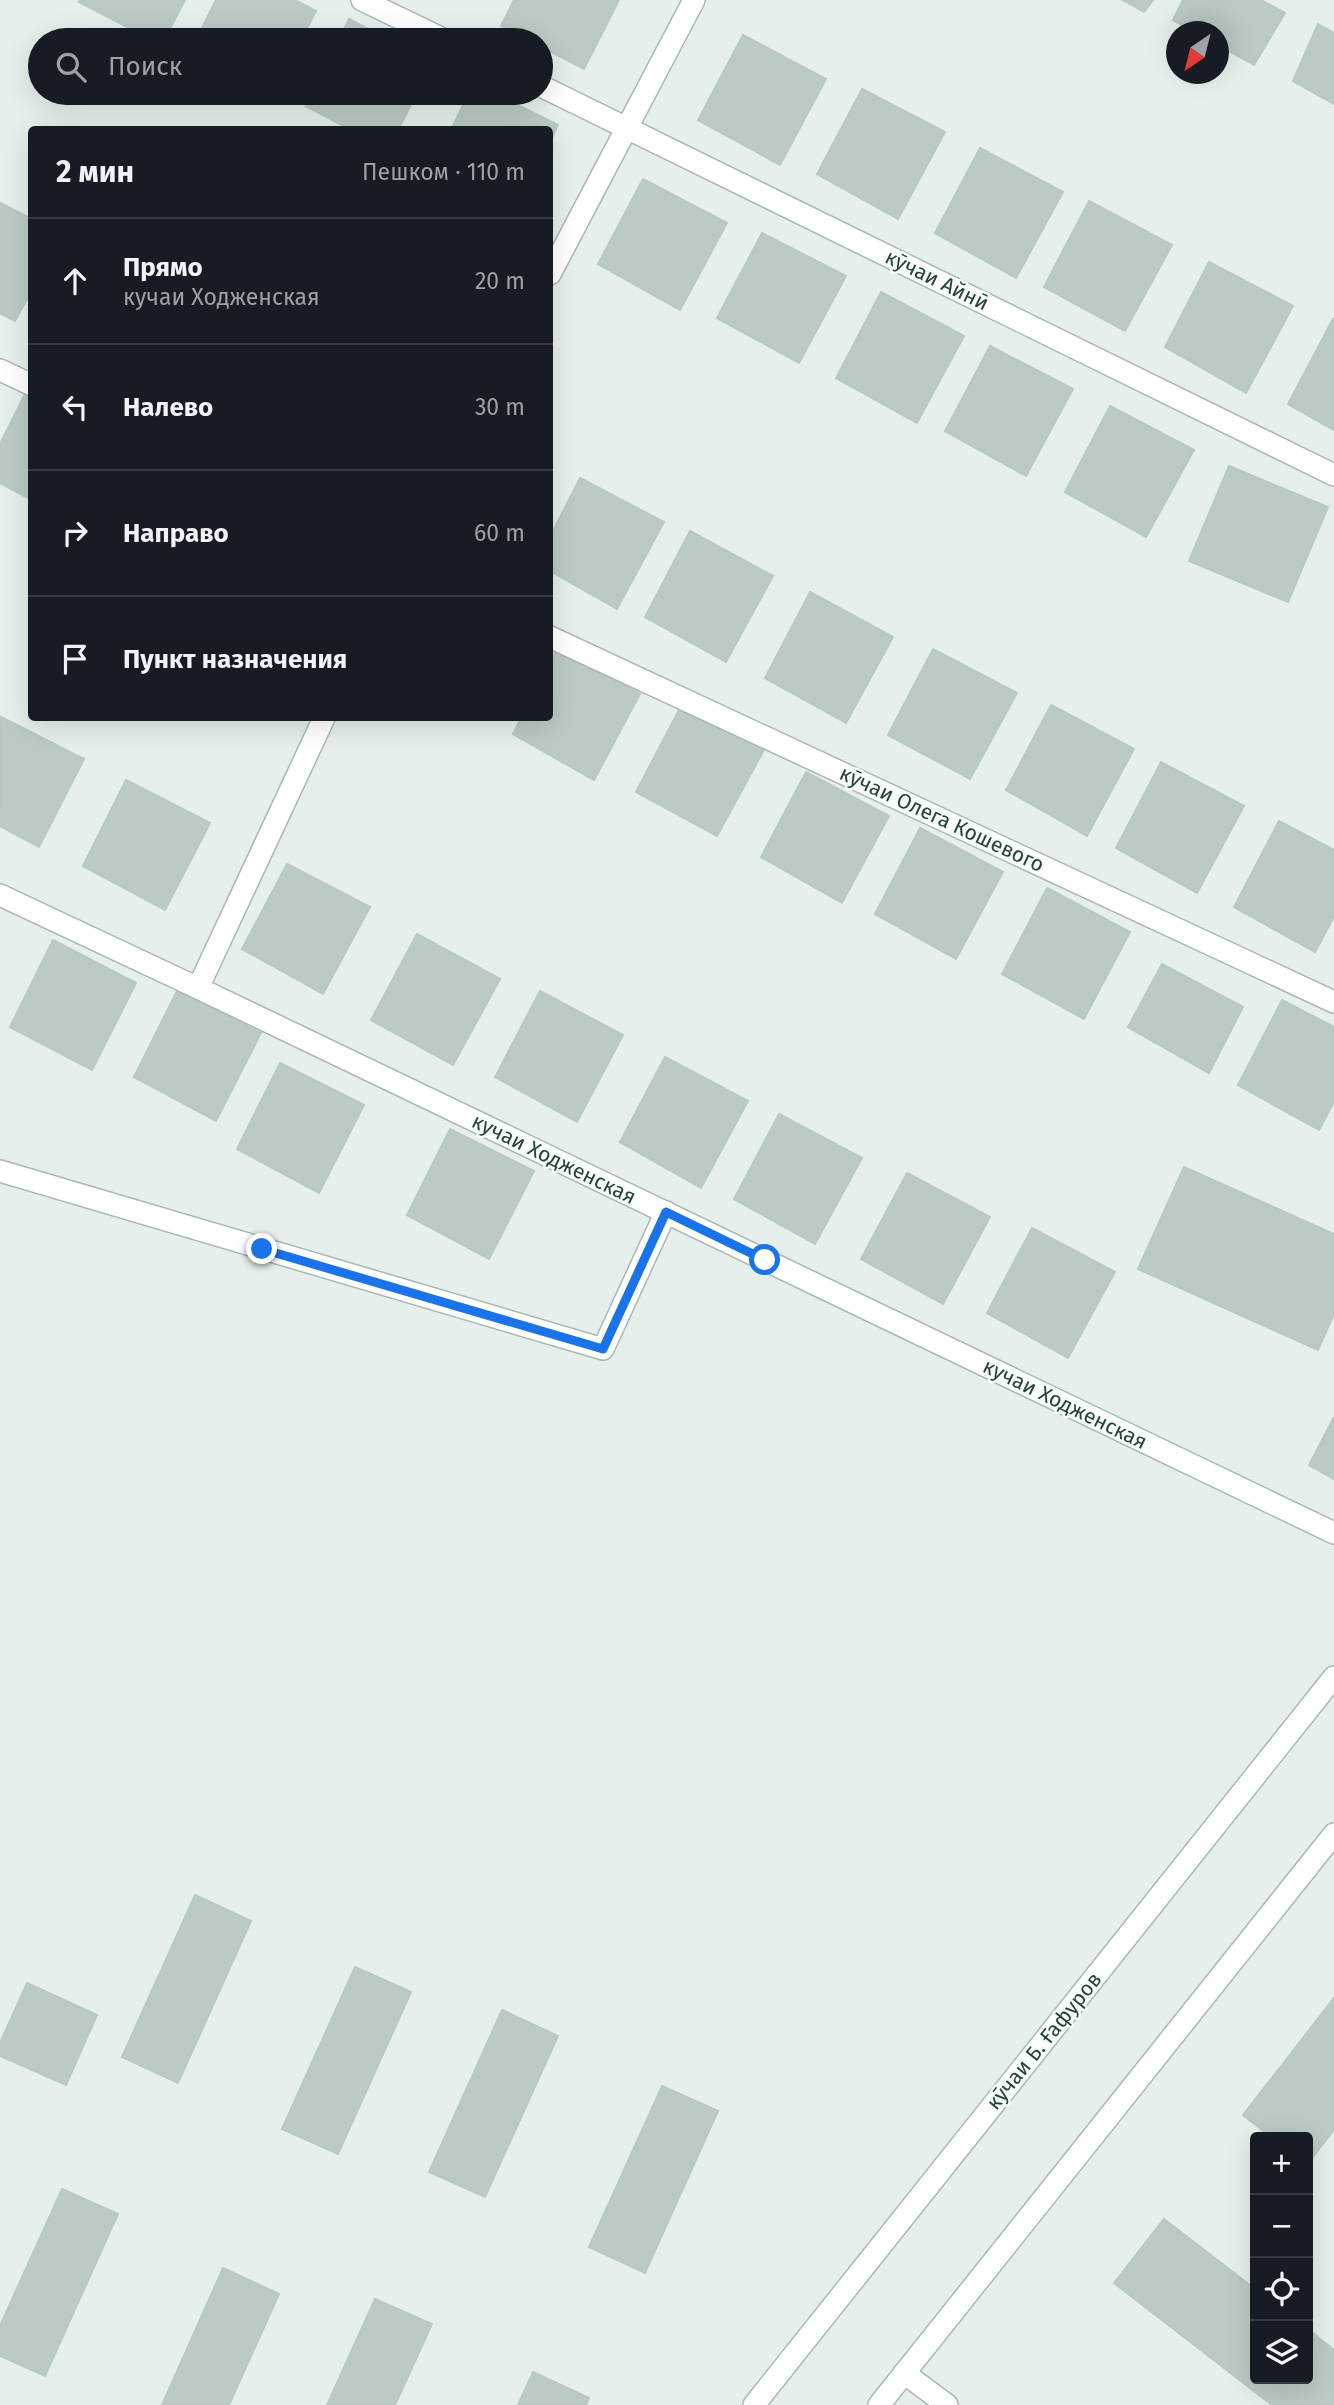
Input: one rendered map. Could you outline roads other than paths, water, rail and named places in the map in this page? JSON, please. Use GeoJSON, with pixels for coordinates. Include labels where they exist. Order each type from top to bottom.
{"type":"FeatureCollection","features":[{"type":"Feature","properties":{"kind":"street"},"geometry":{"type":"LineString","coordinates":[[362,0],[420,28]]}},
{"type":"Feature","properties":{"kind":"street"},"geometry":{"type":"LineString","coordinates":[[553,268],[694,0]]}},
{"type":"Feature","properties":{"kind":"street","name":"кӯчаи Айнӣ"},"geometry":{"type":"LineString","coordinates":[[553,92],[1334,475]]}},
{"type":"Feature","properties":{"kind":"street"},"geometry":{"type":"LineString","coordinates":[[0,370],[28,383]]}},
{"type":"Feature","properties":{"kind":"street","name":"кӯчаи Олега Кошевого"},"geometry":{"type":"LineString","coordinates":[[553,638],[1334,1002]]}},
{"type":"Feature","properties":{"kind":"street"},"geometry":{"type":"LineString","coordinates":[[198,988],[323,721]]}},
{"type":"Feature","properties":{"kind":"street","name":"кучаи Ходженская"},"geometry":{"type":"LineString","coordinates":[[0,895],[1334,1533]]}},
{"type":"Feature","properties":{"kind":"street"},"geometry":{"type":"LineString","coordinates":[[0,1171],[603,1349],[666,1212]]}},
{"type":"Feature","properties":{"kind":"street","name":"кӯчаи Б. Ғафуров"},"geometry":{"type":"LineString","coordinates":[[754,2405],[1334,1677]]}},
{"type":"Feature","properties":{"kind":"street"},"geometry":{"type":"LineString","coordinates":[[879,2405],[1334,1835]]}},
{"type":"Feature","properties":{"kind":"street"},"geometry":{"type":"LineString","coordinates":[[904,2373],[947,2405]]}}]}
